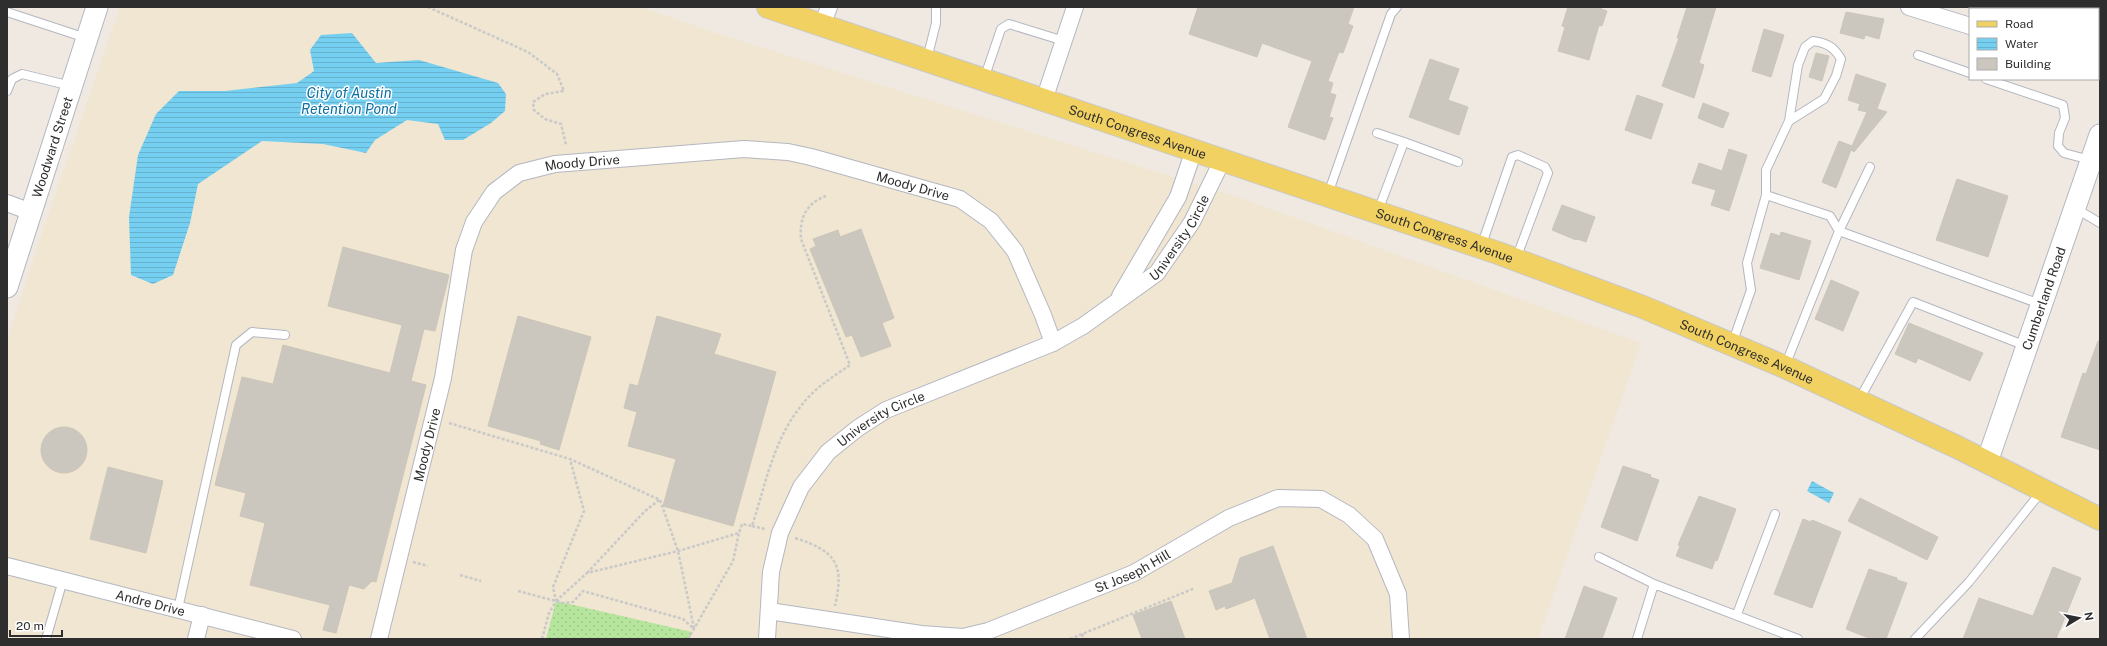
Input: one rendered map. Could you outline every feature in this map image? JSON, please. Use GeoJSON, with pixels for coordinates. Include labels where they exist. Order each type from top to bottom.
{"type":"FeatureCollection","features":[{"type":"Feature","properties":{"kind":"main road","name":"South Congress Avenue"},"geometry":{"type":"LineString","coordinates":[[770,7],[826,16],[927,60],[1480,247],[1643,307],[1732,344],[1858,401],[1987,462],[2100,519]]}},
{"type":"Feature","properties":{"kind":"street","name":"Woodward Street"},"geometry":{"type":"LineString","coordinates":[[7,287],[97,7]]}},
{"type":"Feature","properties":{"kind":"street"},"geometry":{"type":"LineString","coordinates":[[1044,100],[1076,7]]}},
{"type":"Feature","properties":{"kind":"street"},"geometry":{"type":"LineString","coordinates":[[1909,7],[1969,26]]}},
{"type":"Feature","properties":{"kind":"street","name":"Cumberland Road"},"geometry":{"type":"LineString","coordinates":[[1987,462],[2040,304],[2100,135]]}},
{"type":"Feature","properties":{"kind":"street","name":"Moody Drive"},"geometry":{"type":"LineString","coordinates":[[379,639],[443,378],[464,250],[474,222],[494,192],[519,173],[555,164],[744,148],[788,152],[811,157],[960,199],[991,221],[1016,251],[1053,343]]}},
{"type":"Feature","properties":{"kind":"street","name":"University Circle"},"geometry":{"type":"LineString","coordinates":[[1117,301],[1178,198],[1194,150]]}},
{"type":"Feature","properties":{"kind":"street","name":"University Circle"},"geometry":{"type":"LineString","coordinates":[[766,639],[771,572],[780,534],[801,486],[828,452],[858,428],[886,410],[955,380],[1053,343],[1083,326],[1157,273],[1192,222],[1223,159]]}},
{"type":"Feature","properties":{"kind":"street"},"geometry":{"type":"LineString","coordinates":[[7,203],[31,212]]}},
{"type":"Feature","properties":{"kind":"street","name":"St Joseph Hill"},"geometry":{"type":"LineString","coordinates":[[769,611],[921,634],[963,637],[988,630],[1134,573],[1229,518],[1278,498],[1321,499],[1349,515],[1375,539],[1398,594],[1401,639]]}},
{"type":"Feature","properties":{"kind":"street","name":"Andre Drive"},"geometry":{"type":"LineString","coordinates":[[7,566],[293,639]]}},
{"type":"Feature","properties":{"kind":"street"},"geometry":{"type":"LineString","coordinates":[[196,639],[202,615]]}},
{"type":"Feature","properties":{"kind":"lane"},"geometry":{"type":"LineString","coordinates":[[927,60],[936,22],[936,7]]}},
{"type":"Feature","properties":{"kind":"lane"},"geometry":{"type":"LineString","coordinates":[[1328,195],[1391,14],[1397,7]]}},
{"type":"Feature","properties":{"kind":"lane"},"geometry":{"type":"LineString","coordinates":[[7,12],[87,38]]}},
{"type":"Feature","properties":{"kind":"lane"},"geometry":{"type":"LineString","coordinates":[[984,80],[1001,30],[1009,24],[1064,41]]}},
{"type":"Feature","properties":{"kind":"lane"},"geometry":{"type":"LineString","coordinates":[[1732,344],[1751,290],[1747,263],[1766,195],[1766,170],[1789,120],[1798,65],[1805,47],[1813,42],[1826,43],[1835,50],[1841,59],[1836,76],[1824,99],[1789,120]]}},
{"type":"Feature","properties":{"kind":"lane"},"geometry":{"type":"LineString","coordinates":[[1918,55],[1969,73]]}},
{"type":"Feature","properties":{"kind":"lane"},"geometry":{"type":"LineString","coordinates":[[7,91],[12,79],[22,74],[72,86]]}},
{"type":"Feature","properties":{"kind":"lane"},"geometry":{"type":"LineString","coordinates":[[1989,80],[2063,105],[2066,118],[2059,133],[2058,146],[2064,153],[2091,160]]}},
{"type":"Feature","properties":{"kind":"lane"},"geometry":{"type":"LineString","coordinates":[[1377,133],[1458,162]]}},
{"type":"Feature","properties":{"kind":"lane"},"geometry":{"type":"LineString","coordinates":[[1378,212],[1404,142]]}},
{"type":"Feature","properties":{"kind":"lane"},"geometry":{"type":"LineString","coordinates":[[1480,247],[1512,157],[1518,155],[1545,167],[1548,173],[1515,260]]}},
{"type":"Feature","properties":{"kind":"lane"},"geometry":{"type":"LineString","coordinates":[[1784,367],[1838,231],[1870,167]]}},
{"type":"Feature","properties":{"kind":"lane"},"geometry":{"type":"LineString","coordinates":[[1766,195],[1830,216],[1838,231],[2040,304]]}},
{"type":"Feature","properties":{"kind":"lane"},"geometry":{"type":"LineString","coordinates":[[2074,208],[2100,223]]}},
{"type":"Feature","properties":{"kind":"lane"},"geometry":{"type":"LineString","coordinates":[[1858,401],[1912,302],[2026,346]]}},
{"type":"Feature","properties":{"kind":"lane"},"geometry":{"type":"LineString","coordinates":[[178,609],[236,345],[252,332],[285,335]]}},
{"type":"Feature","properties":{"kind":"lane"},"geometry":{"type":"LineString","coordinates":[[1915,639],[1968,582],[2042,491]]}},
{"type":"Feature","properties":{"kind":"lane"},"geometry":{"type":"LineString","coordinates":[[1737,614],[1775,514]]}},
{"type":"Feature","properties":{"kind":"lane"},"geometry":{"type":"LineString","coordinates":[[1599,557],[1654,584],[1737,614],[1798,639]]}},
{"type":"Feature","properties":{"kind":"lane"},"geometry":{"type":"LineString","coordinates":[[46,639],[63,580]]}},
{"type":"Feature","properties":{"kind":"lane"},"geometry":{"type":"LineString","coordinates":[[1637,639],[1654,584]]}},
{"type":"Feature","properties":{"kind":"path"},"geometry":{"type":"LineString","coordinates":[[428,7],[528,52],[557,74],[564,91],[545,94],[533,102],[534,110],[545,119],[561,124],[566,145]]}},
{"type":"Feature","properties":{"kind":"path"},"geometry":{"type":"LineString","coordinates":[[752,526],[780,438],[789,422],[820,386],[850,365],[801,239],[802,218],[806,209],[813,202],[826,196]]}},
{"type":"Feature","properties":{"kind":"path"},"geometry":{"type":"LineString","coordinates":[[447,430],[449,422],[570,459],[660,500],[678,551],[694,628]]}},
{"type":"Feature","properties":{"kind":"path"},"geometry":{"type":"LineString","coordinates":[[556,601],[553,587],[584,511],[570,459]]}},
{"type":"Feature","properties":{"kind":"path"},"geometry":{"type":"LineString","coordinates":[[542,639],[549,613],[556,601],[587,573],[645,512],[660,500]]}},
{"type":"Feature","properties":{"kind":"path"},"geometry":{"type":"LineString","coordinates":[[688,639],[733,561],[742,524],[771,531]]}},
{"type":"Feature","properties":{"kind":"path"},"geometry":{"type":"LineString","coordinates":[[587,573],[678,551],[739,533]]}},
{"type":"Feature","properties":{"kind":"path"},"geometry":{"type":"LineString","coordinates":[[790,536],[816,545],[829,552],[835,562],[839,577],[839,590],[835,606]]}},
{"type":"Feature","properties":{"kind":"path"},"geometry":{"type":"LineString","coordinates":[[412,562],[428,566]]}},
{"type":"Feature","properties":{"kind":"path"},"geometry":{"type":"LineString","coordinates":[[460,575],[481,581]]}},
{"type":"Feature","properties":{"kind":"path"},"geometry":{"type":"LineString","coordinates":[[1070,639],[1195,588]]}},
{"type":"Feature","properties":{"kind":"path"},"geometry":{"type":"LineString","coordinates":[[518,591],[563,603],[573,602],[582,591],[683,619],[694,628]]}},
{"type":"Feature","properties":{"kind":"path"},"geometry":{"type":"LineString","coordinates":[[1082,634],[1084,639]]}},
{"type":"Feature","properties":{"kind":"shaded area"},"geometry":{"type":"Polygon","coordinates":[[[120,7],[641,7],[713,32],[1243,199],[1641,343],[1538,639],[7,639],[7,340],[120,7]]]}},
{"type":"Feature","properties":{"kind":"green space"},"geometry":{"type":"Polygon","coordinates":[[[556,601],[692,632],[690,639],[546,639],[556,601]]]}},
{"type":"Feature","properties":{"kind":"water","name":"City of Austin Retention Pond"},"geometry":{"type":"Polygon","coordinates":[[[352,33],[376,63],[419,60],[498,83],[506,94],[505,111],[491,123],[463,140],[445,140],[438,124],[407,120],[375,140],[366,153],[323,144],[262,141],[198,184],[190,223],[173,275],[153,284],[131,275],[129,217],[138,155],[156,114],[179,91],[225,91],[297,83],[314,71],[310,50],[321,35],[352,33]]]}},
{"type":"Feature","properties":{"kind":"water"},"geometry":{"type":"Polygon","coordinates":[[[1812,481],[1834,493],[1829,503],[1807,491],[1812,481]]]}},
{"type":"Feature","properties":{"kind":"building"},"geometry":{"type":"Polygon","coordinates":[[[1198,7],[1354,7],[1348,24],[1353,26],[1343,53],[1339,52],[1328,81],[1333,83],[1330,93],[1336,95],[1329,117],[1333,118],[1325,140],[1288,127],[1312,61],[1262,43],[1257,57],[1189,34],[1198,7]]]}},
{"type":"Feature","properties":{"kind":"building"},"geometry":{"type":"Polygon","coordinates":[[[1568,7],[1602,7],[1601,9],[1607,11],[1602,26],[1599,25],[1589,60],[1558,51],[1565,27],[1562,26],[1568,7]]]}},
{"type":"Feature","properties":{"kind":"building"},"geometry":{"type":"Polygon","coordinates":[[[1687,7],[1716,7],[1699,63],[1704,65],[1694,98],[1662,86],[1679,38],[1677,38],[1687,7]]]}},
{"type":"Feature","properties":{"kind":"building"},"geometry":{"type":"Polygon","coordinates":[[[1846,12],[1884,19],[1879,39],[1865,35],[1864,39],[1840,33],[1846,12]]]}},
{"type":"Feature","properties":{"kind":"building"},"geometry":{"type":"Polygon","coordinates":[[[1764,29],[1784,35],[1771,77],[1752,71],[1764,29]]]}},
{"type":"Feature","properties":{"kind":"building"},"geometry":{"type":"Polygon","coordinates":[[[1816,53],[1829,56],[1822,81],[1809,77],[1816,53]]]}},
{"type":"Feature","properties":{"kind":"building"},"geometry":{"type":"Polygon","coordinates":[[[1430,59],[1459,69],[1448,100],[1468,107],[1459,135],[1409,117],[1430,59]]]}},
{"type":"Feature","properties":{"kind":"building"},"geometry":{"type":"Polygon","coordinates":[[[1856,74],[1886,84],[1877,109],[1887,112],[1854,152],[1851,150],[1836,188],[1822,182],[1839,141],[1852,146],[1867,112],[1858,110],[1860,104],[1848,100],[1856,74]]]}},
{"type":"Feature","properties":{"kind":"building"},"geometry":{"type":"Polygon","coordinates":[[[1637,95],[1663,104],[1651,139],[1625,130],[1637,95]]]}},
{"type":"Feature","properties":{"kind":"building"},"geometry":{"type":"Polygon","coordinates":[[[1703,103],[1729,113],[1723,128],[1698,118],[1703,103]]]}},
{"type":"Feature","properties":{"kind":"building"},"geometry":{"type":"Polygon","coordinates":[[[1729,149],[1747,155],[1729,211],[1711,205],[1716,190],[1692,183],[1699,163],[1722,171],[1729,149]]]}},
{"type":"Feature","properties":{"kind":"building"},"geometry":{"type":"Polygon","coordinates":[[[1957,179],[2008,196],[1988,257],[1936,240],[1957,179]]]}},
{"type":"Feature","properties":{"kind":"building"},"geometry":{"type":"Polygon","coordinates":[[[1562,205],[1595,217],[1586,242],[1576,240],[1552,230],[1562,205]]]}},
{"type":"Feature","properties":{"kind":"building"},"geometry":{"type":"Polygon","coordinates":[[[861,229],[894,318],[882,323],[891,346],[861,357],[852,335],[846,337],[810,249],[816,246],[813,239],[838,230],[840,237],[861,229]]]}},
{"type":"Feature","properties":{"kind":"building"},"geometry":{"type":"Polygon","coordinates":[[[1781,232],[1811,241],[1799,280],[1760,268],[1771,233],[1780,236],[1781,232]]]}},
{"type":"Feature","properties":{"kind":"building"},"geometry":{"type":"Polygon","coordinates":[[[343,247],[449,275],[435,331],[424,329],[411,381],[426,385],[376,582],[372,581],[364,589],[349,585],[336,633],[323,630],[330,605],[250,585],[265,523],[240,516],[246,493],[215,485],[242,377],[273,384],[283,345],[390,373],[402,325],[328,306],[343,247]]]}},
{"type":"Feature","properties":{"kind":"building"},"geometry":{"type":"Polygon","coordinates":[[[1831,280],[1859,292],[1843,331],[1815,319],[1831,280]]]}},
{"type":"Feature","properties":{"kind":"building"},"geometry":{"type":"Polygon","coordinates":[[[518,316],[591,337],[559,450],[540,444],[541,441],[488,426],[518,316]]]}},
{"type":"Feature","properties":{"kind":"building"},"geometry":{"type":"Polygon","coordinates":[[[657,316],[721,334],[714,354],[776,372],[733,526],[663,506],[676,459],[628,446],[637,412],[624,408],[630,384],[638,386],[657,316]]]}},
{"type":"Feature","properties":{"kind":"building"},"geometry":{"type":"Polygon","coordinates":[[[1909,323],[1983,353],[1970,381],[1918,358],[1916,363],[1895,354],[1909,323]]]}},
{"type":"Feature","properties":{"kind":"building"},"geometry":{"type":"Polygon","coordinates":[[[2098,341],[2100,341],[2100,450],[2061,437],[2083,373],[2086,374],[2098,341]]]}},
{"type":"Feature","properties":{"kind":"building"},"geometry":{"type":"Polygon","coordinates":[[[69,427],[81,433],[86,441],[86,459],[81,467],[73,472],[59,473],[47,467],[42,459],[41,445],[47,433],[55,428],[69,427]]]}},
{"type":"Feature","properties":{"kind":"building"},"geometry":{"type":"Polygon","coordinates":[[[1623,466],[1651,475],[1650,477],[1659,480],[1637,541],[1601,527],[1623,466]]]}},
{"type":"Feature","properties":{"kind":"building"},"geometry":{"type":"Polygon","coordinates":[[[108,467],[163,481],[146,553],[90,539],[108,467]]]}},
{"type":"Feature","properties":{"kind":"building"},"geometry":{"type":"Polygon","coordinates":[[[1699,496],[1736,509],[1717,561],[1715,560],[1712,569],[1676,556],[1680,546],[1678,545],[1699,496]]]}},
{"type":"Feature","properties":{"kind":"building"},"geometry":{"type":"Polygon","coordinates":[[[1860,498],[1938,537],[1927,560],[1848,521],[1860,498]]]}},
{"type":"Feature","properties":{"kind":"building"},"geometry":{"type":"Polygon","coordinates":[[[1803,519],[1811,522],[1812,520],[1841,532],[1812,608],[1774,594],[1803,519]]]}},
{"type":"Feature","properties":{"kind":"building"},"geometry":{"type":"Polygon","coordinates":[[[1273,546],[1307,639],[1270,639],[1255,598],[1226,609],[1225,606],[1216,610],[1209,591],[1232,583],[1240,558],[1273,546]]]}},
{"type":"Feature","properties":{"kind":"building"},"geometry":{"type":"Polygon","coordinates":[[[2053,567],[2081,578],[2056,639],[1963,639],[1979,598],[2033,616],[2053,567]]]}},
{"type":"Feature","properties":{"kind":"building"},"geometry":{"type":"Polygon","coordinates":[[[1869,569],[1897,578],[1897,580],[1907,583],[1886,639],[1871,639],[1846,629],[1869,569]]]}},
{"type":"Feature","properties":{"kind":"building"},"geometry":{"type":"Polygon","coordinates":[[[1584,586],[1617,598],[1602,639],[1565,639],[1584,586]]]}},
{"type":"Feature","properties":{"kind":"building"},"geometry":{"type":"Polygon","coordinates":[[[1171,601],[1185,639],[1142,639],[1133,615],[1171,601]]]}}]}
